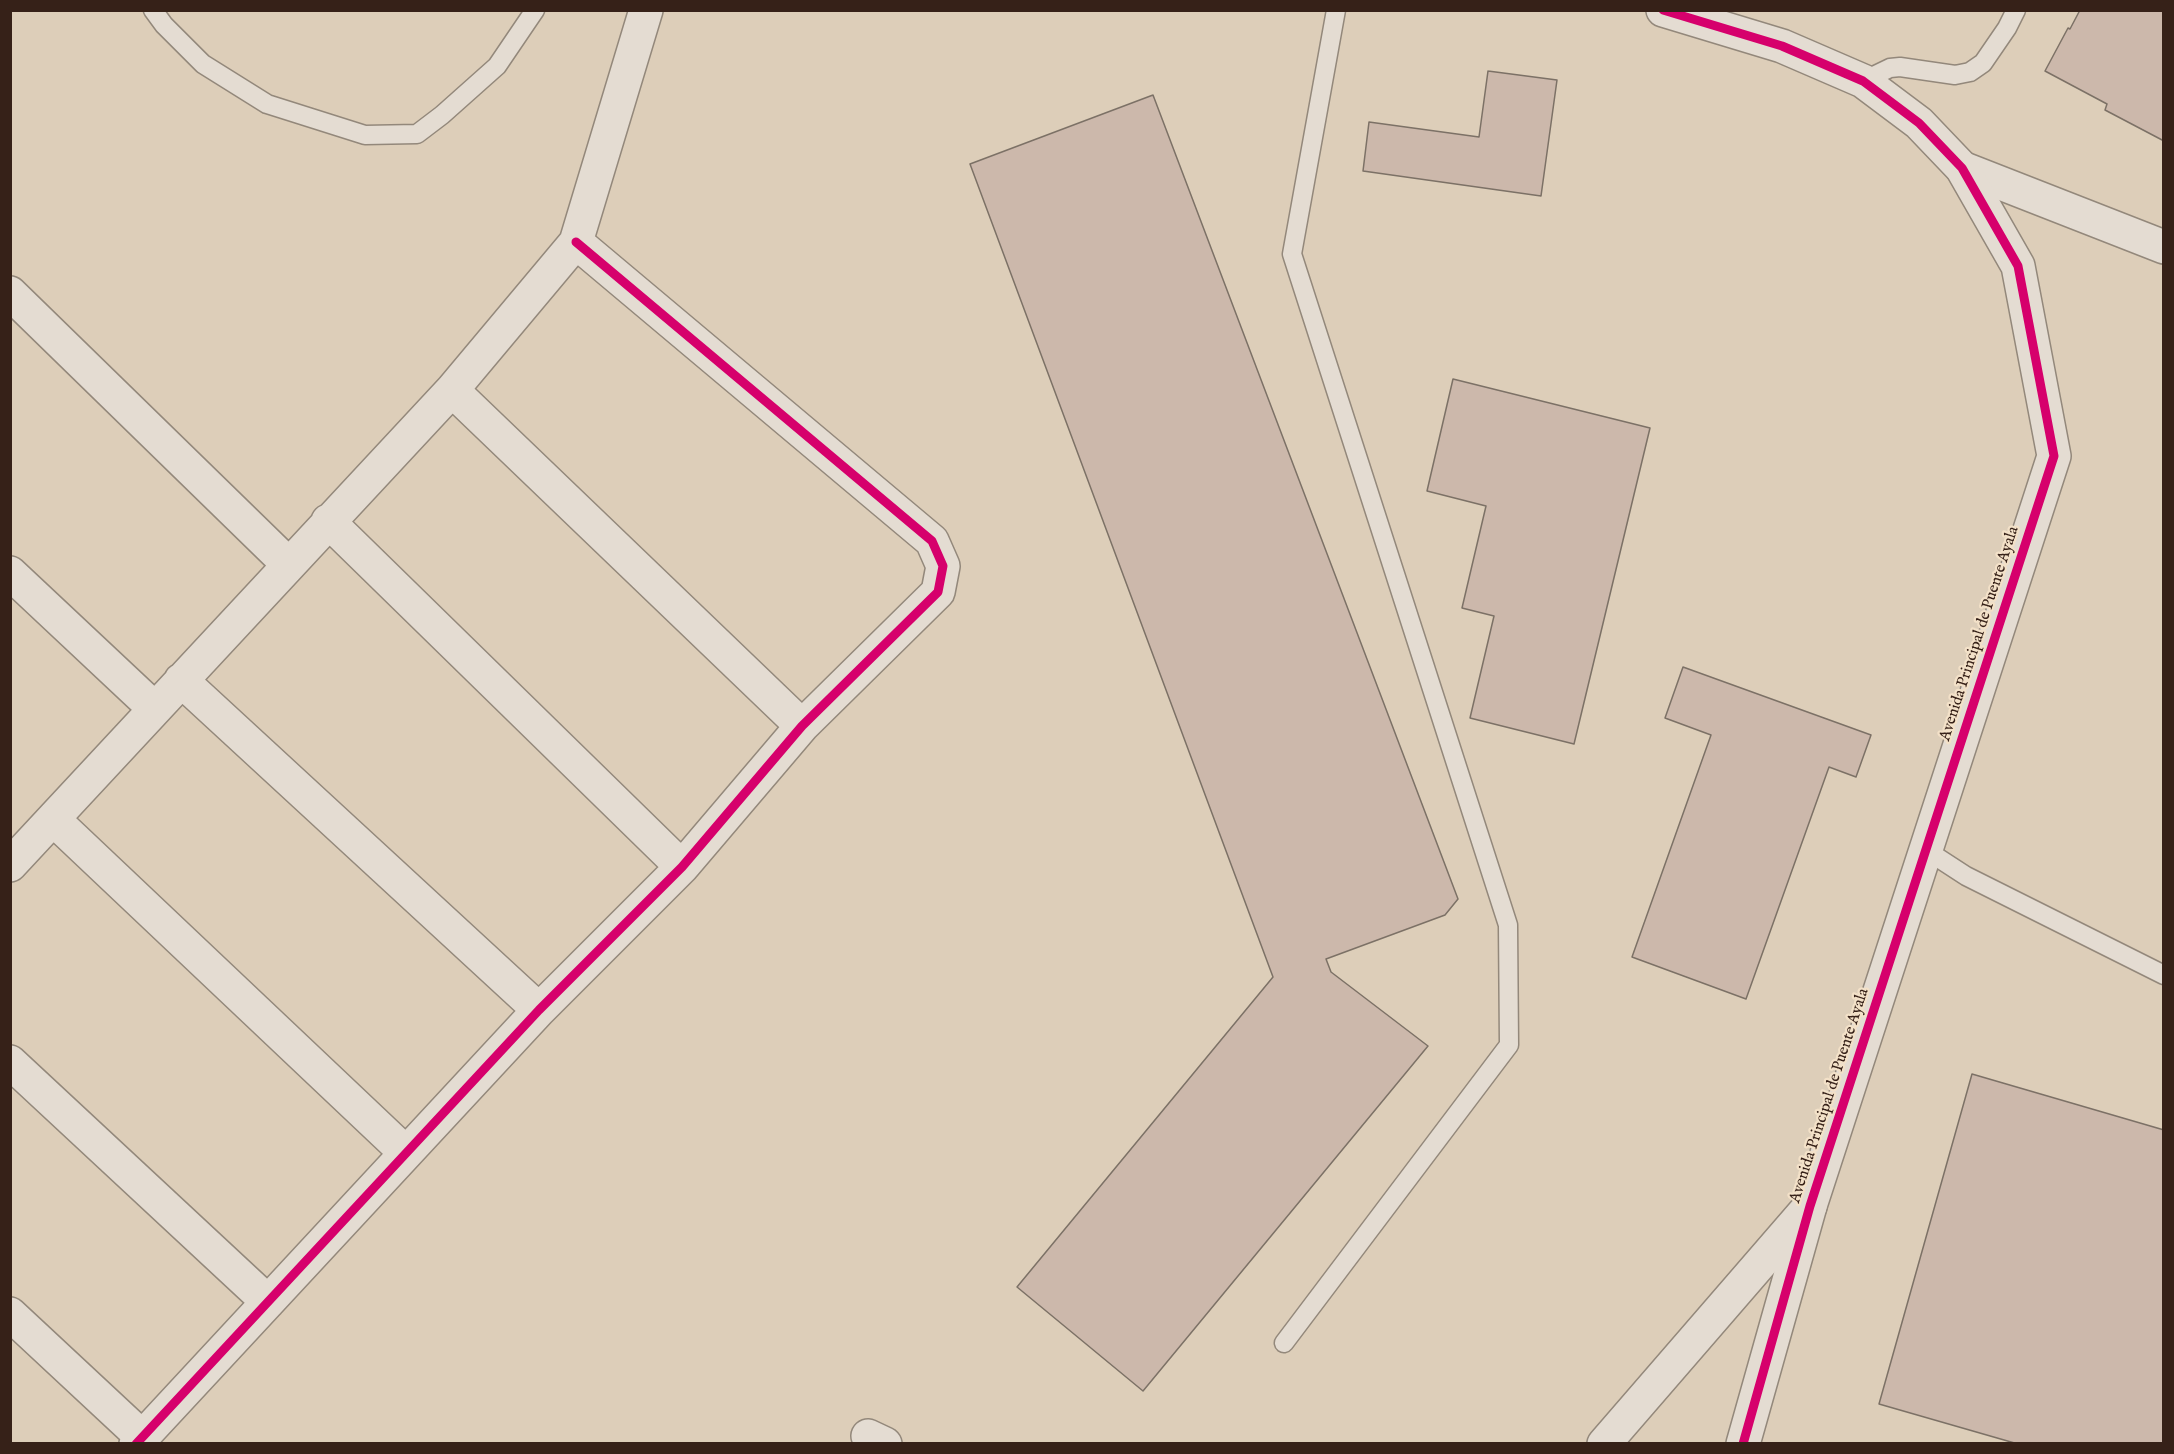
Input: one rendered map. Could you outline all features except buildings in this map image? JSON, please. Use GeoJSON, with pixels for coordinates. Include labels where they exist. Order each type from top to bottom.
{"type":"FeatureCollection","features":[{"type":"Feature","properties":{"kind":"street"},"geometry":{"type":"LineString","coordinates":[[13,857],[53,819],[452,390],[576,242],[646,10]]}},
{"type":"Feature","properties":{"kind":"street","name":"Avenida Principal de Puente Ayala"},"geometry":{"type":"LineString","coordinates":[[1663,10],[1782,46],[1863,81],[1919,123],[1962,168],[2018,266],[2054,456],[1810,1206],[1743,1443]]}},
{"type":"Feature","properties":{"kind":"street"},"geometry":{"type":"LineString","coordinates":[[1962,168],[2163,247]]}},
{"type":"Feature","properties":{"kind":"street"},"geometry":{"type":"LineString","coordinates":[[10,1314],[139,1440],[539,1010],[682,867],[802,726],[938,592],[944,566],[932,541],[576,242]]}},
{"type":"Feature","properties":{"kind":"street"},"geometry":{"type":"LineString","coordinates":[[10,293],[288,564]]}},
{"type":"Feature","properties":{"kind":"street"},"geometry":{"type":"LineString","coordinates":[[452,390],[802,726]]}},
{"type":"Feature","properties":{"kind":"street"},"geometry":{"type":"LineString","coordinates":[[328,521],[682,867]]}},
{"type":"Feature","properties":{"kind":"street"},"geometry":{"type":"LineString","coordinates":[[10,573],[154,709]]}},
{"type":"Feature","properties":{"kind":"street"},"geometry":{"type":"LineString","coordinates":[[181,680],[539,1010]]}},
{"type":"Feature","properties":{"kind":"street"},"geometry":{"type":"LineString","coordinates":[[53,819],[406,1153]]}},
{"type":"Feature","properties":{"kind":"street"},"geometry":{"type":"LineString","coordinates":[[10,1062],[268,1302]]}},
{"type":"Feature","properties":{"kind":"street"},"geometry":{"type":"LineString","coordinates":[[1604,1443],[1810,1206]]}},
{"type":"Feature","properties":{"kind":"lane"},"geometry":{"type":"LineString","coordinates":[[153,10],[164,25],[203,64],[267,104],[365,135],[417,134],[497,66],[536,10]]}},
{"type":"Feature","properties":{"kind":"lane"},"geometry":{"type":"LineString","coordinates":[[1284,1343],[1509,1046],[1508,925],[1292,254],[1336,10]]}},
{"type":"Feature","properties":{"kind":"lane"},"geometry":{"type":"LineString","coordinates":[[1863,81],[1890,68],[1955,75],[1970,72],[1983,63],[2007,28],[2016,10]]}},
{"type":"Feature","properties":{"kind":"lane"},"geometry":{"type":"LineString","coordinates":[[1926,850],[1966,876],[2163,975]]}},
{"type":"Feature","properties":{"kind":"cycle path"},"geometry":{"type":"LineString","coordinates":[[1663,10],[1782,46],[1863,81],[1919,123],[1962,168],[2018,266],[2054,456],[1810,1206],[1743,1444]]}},
{"type":"Feature","properties":{"kind":"cycle path"},"geometry":{"type":"LineString","coordinates":[[136,1444],[539,1010],[682,867],[802,726],[938,592],[943,566],[932,541],[576,242]]}}]}
